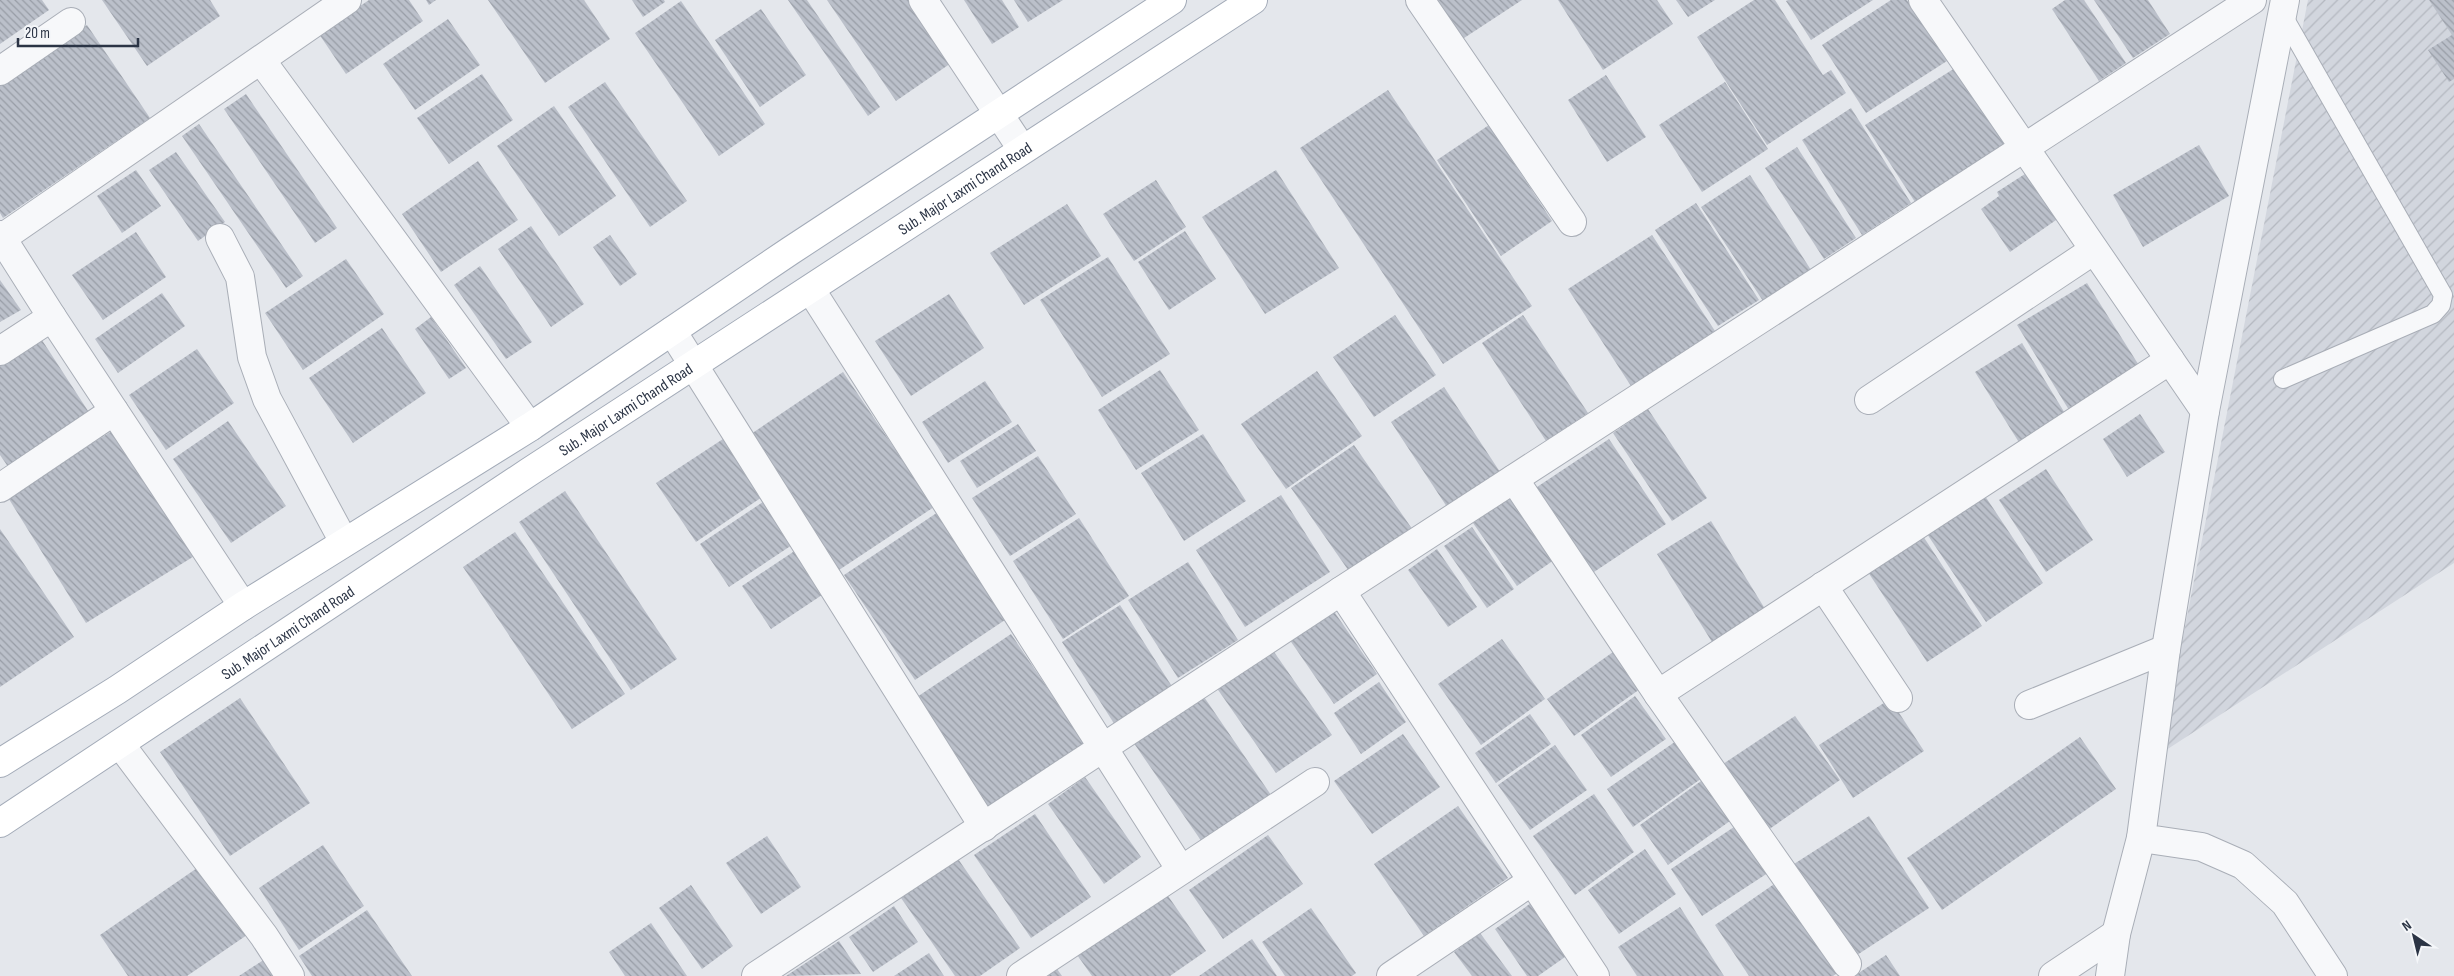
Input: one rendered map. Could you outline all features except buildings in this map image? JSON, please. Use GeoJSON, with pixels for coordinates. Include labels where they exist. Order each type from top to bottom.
{"type":"FeatureCollection","features":[{"type":"Feature","properties":{"kind":"main road"},"geometry":{"type":"LineString","coordinates":[[0,763],[117,690],[243,606],[530,427],[1172,0]]}},
{"type":"Feature","properties":{"kind":"main road","name":"Sub. Major Laxmi Chand Road"},"geometry":{"type":"LineString","coordinates":[[2,817],[120,744],[529,472],[812,290],[1022,149],[1253,0]]}},
{"type":"Feature","properties":{"kind":"street"},"geometry":{"type":"LineString","coordinates":[[243,606],[1,237],[347,0]]}},
{"type":"Feature","properties":{"kind":"street"},"geometry":{"type":"LineString","coordinates":[[923,0],[1022,149]]}},
{"type":"Feature","properties":{"kind":"street"},"geometry":{"type":"LineString","coordinates":[[1420,0],[1572,222]]}},
{"type":"Feature","properties":{"kind":"street"},"geometry":{"type":"LineString","coordinates":[[1923,0],[2205,411]]}},
{"type":"Feature","properties":{"kind":"street"},"geometry":{"type":"LineString","coordinates":[[756,976],[1341,591],[2252,0]]}},
{"type":"Feature","properties":{"kind":"street"},"geometry":{"type":"LineString","coordinates":[[2110,976],[2116,934],[2141,838],[2166,649],[2205,411],[2284,7]]}},
{"type":"Feature","properties":{"kind":"street"},"geometry":{"type":"LineString","coordinates":[[0,71],[71,22]]}},
{"type":"Feature","properties":{"kind":"street"},"geometry":{"type":"LineString","coordinates":[[261,60],[530,427]]}},
{"type":"Feature","properties":{"kind":"street"},"geometry":{"type":"LineString","coordinates":[[220,238],[240,277],[252,356],[266,399],[344,542]]}},
{"type":"Feature","properties":{"kind":"street"},"geometry":{"type":"LineString","coordinates":[[1869,400],[2094,250]]}},
{"type":"Feature","properties":{"kind":"street"},"geometry":{"type":"LineString","coordinates":[[812,290],[1102,749],[1181,870]]}},
{"type":"Feature","properties":{"kind":"street"},"geometry":{"type":"LineString","coordinates":[[0,351],[52,317]]}},
{"type":"Feature","properties":{"kind":"street"},"geometry":{"type":"LineString","coordinates":[[672,331],[984,827]]}},
{"type":"Feature","properties":{"kind":"street"},"geometry":{"type":"LineString","coordinates":[[1658,694],[2170,360]]}},
{"type":"Feature","properties":{"kind":"street"},"geometry":{"type":"LineString","coordinates":[[0,488],[114,411]]}},
{"type":"Feature","properties":{"kind":"street"},"geometry":{"type":"LineString","coordinates":[[1514,479],[1658,694],[1847,964]]}},
{"type":"Feature","properties":{"kind":"street"},"geometry":{"type":"LineString","coordinates":[[1823,586],[1898,698]]}},
{"type":"Feature","properties":{"kind":"street"},"geometry":{"type":"LineString","coordinates":[[1341,591],[1595,976]]}},
{"type":"Feature","properties":{"kind":"street"},"geometry":{"type":"LineString","coordinates":[[2028,705],[2166,649]]}},
{"type":"Feature","properties":{"kind":"street"},"geometry":{"type":"LineString","coordinates":[[120,744],[264,936],[290,976]]}},
{"type":"Feature","properties":{"kind":"street"},"geometry":{"type":"LineString","coordinates":[[1021,976],[1315,782]]}},
{"type":"Feature","properties":{"kind":"street"},"geometry":{"type":"LineString","coordinates":[[2141,838],[2202,846],[2243,865],[2285,903],[2332,976]]}},
{"type":"Feature","properties":{"kind":"street"},"geometry":{"type":"LineString","coordinates":[[1391,976],[1532,881]]}},
{"type":"Feature","properties":{"kind":"street"},"geometry":{"type":"LineString","coordinates":[[2053,976],[2116,934]]}},
{"type":"Feature","properties":{"kind":"lane"},"geometry":{"type":"LineString","coordinates":[[2283,379],[2433,314],[2440,305],[2444,295],[2284,7]]}},
{"type":"Feature","properties":{"kind":"shaded area"},"geometry":{"type":"Polygon","coordinates":[[[2308,0],[2454,0],[2454,563],[2160,754],[2308,0]]]}}]}
